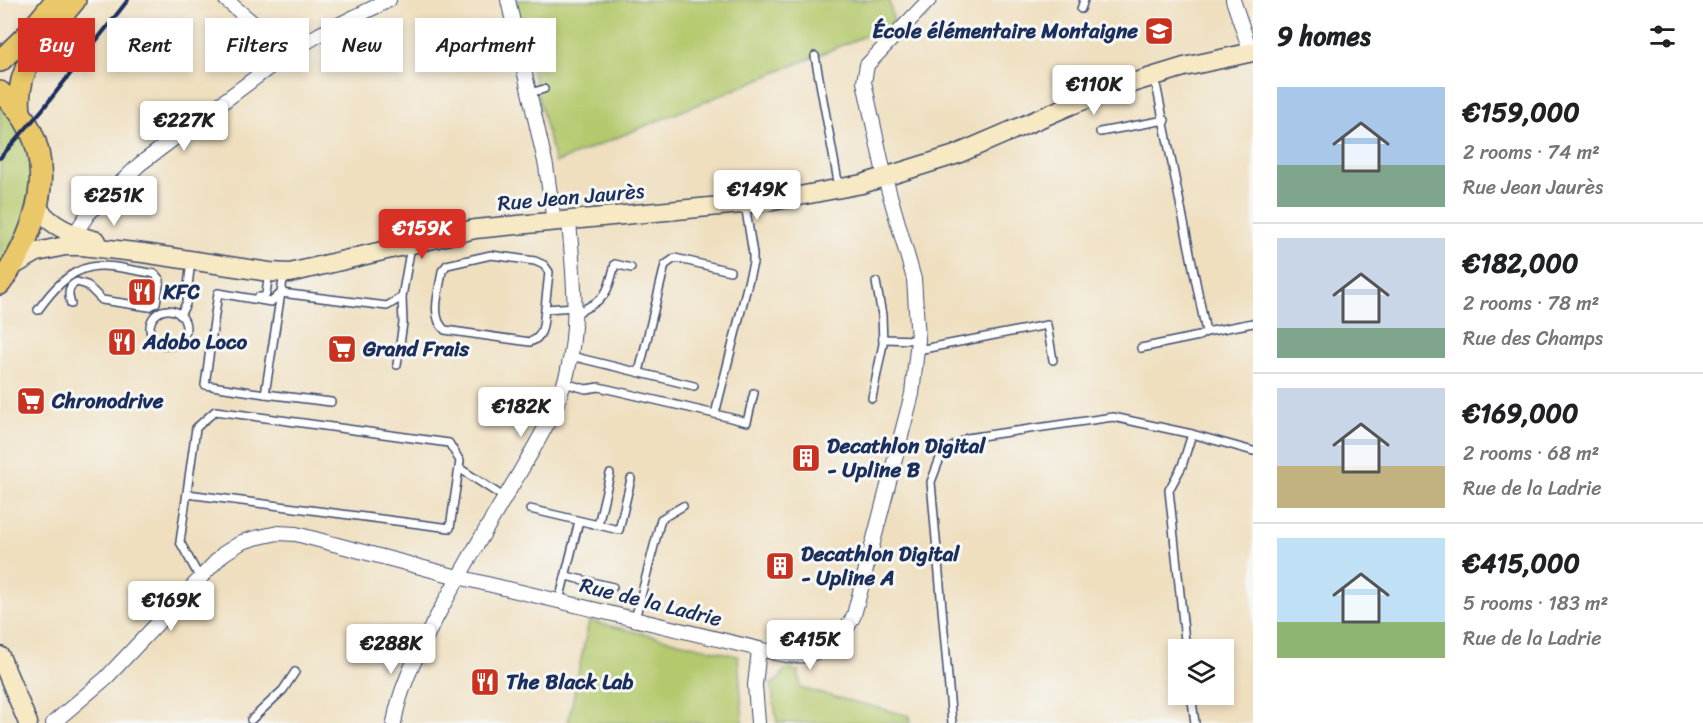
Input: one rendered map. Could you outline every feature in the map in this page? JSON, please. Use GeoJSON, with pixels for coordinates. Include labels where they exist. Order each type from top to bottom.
{"type":"FeatureCollection","features":[{"type":"Feature","properties":{"kind":"main road"},"geometry":{"type":"LineString","coordinates":[[0,61],[28,34],[56,0]]}},
{"type":"Feature","properties":{"kind":"main road"},"geometry":{"type":"LineString","coordinates":[[20,112],[19,89],[29,60],[75,0]]}},
{"type":"Feature","properties":{"kind":"main road"},"geometry":{"type":"LineString","coordinates":[[0,92],[20,112],[34,136],[40,157],[41,179],[37,207],[26,241],[0,284]]}},
{"type":"Feature","properties":{"kind":"street"},"geometry":{"type":"LineString","coordinates":[[226,0],[247,18]]}},
{"type":"Feature","properties":{"kind":"street"},"geometry":{"type":"LineString","coordinates":[[309,41],[389,0]]}},
{"type":"Feature","properties":{"kind":"street"},"geometry":{"type":"LineString","coordinates":[[394,723],[402,691],[411,669],[458,577],[558,402],[571,356],[575,310],[561,221],[508,0]]}},
{"type":"Feature","properties":{"kind":"street","name":"Rue de la Ladrie"},"geometry":{"type":"LineString","coordinates":[[52,723],[106,678],[223,554],[242,542],[269,534],[288,533],[458,577],[792,657],[815,654],[835,642],[849,624],[857,604],[912,394],[918,345],[914,279],[885,178],[864,82],[865,72],[867,65],[929,0]]}},
{"type":"Feature","properties":{"kind":"street"},"geometry":{"type":"LineString","coordinates":[[1233,0],[1252,52]]}},
{"type":"Feature","properties":{"kind":"street","name":"Rue Jean Jaurès"},"geometry":{"type":"LineString","coordinates":[[12,266],[37,252],[82,246],[277,273],[306,270],[475,229],[797,198],[840,190],[933,163],[970,150],[1071,105],[1184,67],[1252,52]]}},
{"type":"Feature","properties":{"kind":"street"},"geometry":{"type":"LineString","coordinates":[[61,247],[76,234],[88,214],[134,169],[263,72]]}},
{"type":"Feature","properties":{"kind":"street","name":"Rue Jean Jaurès"},"geometry":{"type":"LineString","coordinates":[[37,207],[54,224],[76,234],[142,253]]}},
{"type":"Feature","properties":{"kind":"street"},"geometry":{"type":"LineString","coordinates":[[758,723],[755,685],[759,650]]}},
{"type":"Feature","properties":{"kind":"street"},"geometry":{"type":"LineString","coordinates":[[0,656],[28,723]]}},
{"type":"Feature","properties":{"kind":"lane"},"geometry":{"type":"LineString","coordinates":[[1081,9],[1084,0]]}},
{"type":"Feature","properties":{"kind":"lane"},"geometry":{"type":"LineString","coordinates":[[815,56],[840,190]]}},
{"type":"Feature","properties":{"kind":"lane"},"geometry":{"type":"LineString","coordinates":[[1155,76],[1206,332]]}},
{"type":"Feature","properties":{"kind":"lane"},"geometry":{"type":"LineString","coordinates":[[530,93],[544,89]]}},
{"type":"Feature","properties":{"kind":"lane"},"geometry":{"type":"LineString","coordinates":[[1100,132],[1165,120]]}},
{"type":"Feature","properties":{"kind":"lane"},"geometry":{"type":"LineString","coordinates":[[715,414],[753,258],[745,204]]}},
{"type":"Feature","properties":{"kind":"lane"},"geometry":{"type":"LineString","coordinates":[[397,365],[403,323],[402,297],[412,244]]}},
{"type":"Feature","properties":{"kind":"lane"},"geometry":{"type":"LineString","coordinates":[[490,255],[535,261],[544,265],[549,272],[545,309],[541,335],[530,342],[446,330],[439,325],[436,317],[442,271],[447,265],[490,255]]}},
{"type":"Feature","properties":{"kind":"lane"},"geometry":{"type":"LineString","coordinates":[[639,372],[665,265],[675,258],[730,271]]}},
{"type":"Feature","properties":{"kind":"lane"},"geometry":{"type":"LineString","coordinates":[[180,315],[186,304],[191,260]]}},
{"type":"Feature","properties":{"kind":"lane"},"geometry":{"type":"LineString","coordinates":[[545,309],[575,310],[601,299],[607,293],[615,264],[631,268]]}},
{"type":"Feature","properties":{"kind":"lane"},"geometry":{"type":"LineString","coordinates":[[38,310],[48,296],[70,276],[91,267],[151,273],[160,280],[156,303],[149,307],[102,300],[87,285],[77,282],[70,287],[68,293],[71,304]]}},
{"type":"Feature","properties":{"kind":"lane"},"geometry":{"type":"LineString","coordinates":[[265,394],[281,292],[277,273]]}},
{"type":"Feature","properties":{"kind":"lane"},"geometry":{"type":"LineString","coordinates":[[277,273],[264,297],[218,293],[204,385],[331,402]]}},
{"type":"Feature","properties":{"kind":"lane"},"geometry":{"type":"LineString","coordinates":[[872,398],[883,339],[882,315],[876,282]]}},
{"type":"Feature","properties":{"kind":"lane"},"geometry":{"type":"LineString","coordinates":[[281,292],[387,306],[402,297]]}},
{"type":"Feature","properties":{"kind":"lane"},"geometry":{"type":"LineString","coordinates":[[253,297],[271,302],[281,292]]}},
{"type":"Feature","properties":{"kind":"lane"},"geometry":{"type":"LineString","coordinates":[[165,310],[174,311],[180,315],[187,328],[183,339],[175,346],[163,346],[153,339],[150,330],[151,321],[155,316],[165,310]]}},
{"type":"Feature","properties":{"kind":"lane"},"geometry":{"type":"LineString","coordinates":[[1141,348],[1253,323]]}},
{"type":"Feature","properties":{"kind":"lane"},"geometry":{"type":"LineString","coordinates":[[883,339],[918,345],[1047,325],[1053,360]]}},
{"type":"Feature","properties":{"kind":"lane"},"geometry":{"type":"LineString","coordinates":[[571,356],[694,386]]}},
{"type":"Feature","properties":{"kind":"lane"},"geometry":{"type":"LineString","coordinates":[[564,383],[586,389],[599,387],[747,422],[754,393]]}},
{"type":"Feature","properties":{"kind":"lane"},"geometry":{"type":"LineString","coordinates":[[187,494],[450,528],[460,461],[449,443],[215,411],[196,428],[180,542],[200,578]]}},
{"type":"Feature","properties":{"kind":"lane"},"geometry":{"type":"LineString","coordinates":[[952,723],[931,482],[942,453],[967,438],[1113,417],[1192,434],[1253,451]]}},
{"type":"Feature","properties":{"kind":"lane"},"geometry":{"type":"LineString","coordinates":[[1185,639],[1168,490],[1182,466],[1192,434]]}},
{"type":"Feature","properties":{"kind":"lane"},"geometry":{"type":"LineString","coordinates":[[459,468],[505,498]]}},
{"type":"Feature","properties":{"kind":"lane"},"geometry":{"type":"LineString","coordinates":[[598,525],[610,474]]}},
{"type":"Feature","properties":{"kind":"lane"},"geometry":{"type":"LineString","coordinates":[[530,509],[619,530],[632,479]]}},
{"type":"Feature","properties":{"kind":"lane"},"geometry":{"type":"LineString","coordinates":[[635,619],[661,519],[683,506]]}},
{"type":"Feature","properties":{"kind":"lane"},"geometry":{"type":"LineString","coordinates":[[560,601],[579,521]]}},
{"type":"Feature","properties":{"kind":"lane"},"geometry":{"type":"LineString","coordinates":[[566,576],[613,586]]}},
{"type":"Feature","properties":{"kind":"lane"},"geometry":{"type":"LineString","coordinates":[[251,720],[282,690],[295,672]]}},
{"type":"Feature","properties":{"kind":"lane"},"geometry":{"type":"LineString","coordinates":[[1193,705],[1195,723]]}},
{"type":"Feature","properties":{"kind":"green space"},"geometry":{"type":"Polygon","coordinates":[[[514,0],[889,0],[894,24],[555,163],[532,72],[556,72],[556,18],[519,18],[514,0]]]}},
{"type":"Feature","properties":{"kind":"green space"},"geometry":{"type":"Polygon","coordinates":[[[0,101],[26,134],[33,171],[27,214],[0,271],[0,101]]]}},
{"type":"Feature","properties":{"kind":"green space"},"geometry":{"type":"Polygon","coordinates":[[[589,621],[738,656],[743,723],[568,723],[589,621]]]}},
{"type":"Feature","properties":{"kind":"green space"},"geometry":{"type":"Polygon","coordinates":[[[785,670],[799,671],[800,688],[910,716],[911,723],[777,723],[771,684],[778,680],[785,670]]]}},
{"type":"Feature","properties":{"kind":"railway"},"geometry":{"type":"LineString","coordinates":[[0,158],[42,110],[128,0]]}},
{"type":"Feature","properties":{"kind":"place","name":"École élémentaire Montaigne"},"geometry":{"type":"Point","coordinates":[1159,31]}},
{"type":"Feature","properties":{"kind":"place","name":"KFC"},"geometry":{"type":"Point","coordinates":[142,292]}},
{"type":"Feature","properties":{"kind":"place","name":"Adobo Loco"},"geometry":{"type":"Point","coordinates":[122,342]}},
{"type":"Feature","properties":{"kind":"place","name":"Grand Frais"},"geometry":{"type":"Point","coordinates":[342,349]}},
{"type":"Feature","properties":{"kind":"place","name":"Chronodrive"},"geometry":{"type":"Point","coordinates":[31,401]}},
{"type":"Feature","properties":{"kind":"place","name":"Decathlon Digital - Upline B"},"geometry":{"type":"Point","coordinates":[806,458]}},
{"type":"Feature","properties":{"kind":"place","name":"Decathlon Digital - Upline A"},"geometry":{"type":"Point","coordinates":[780,566]}},
{"type":"Feature","properties":{"kind":"place","name":"The Black Lab"},"geometry":{"type":"Point","coordinates":[485,682]}}]}
